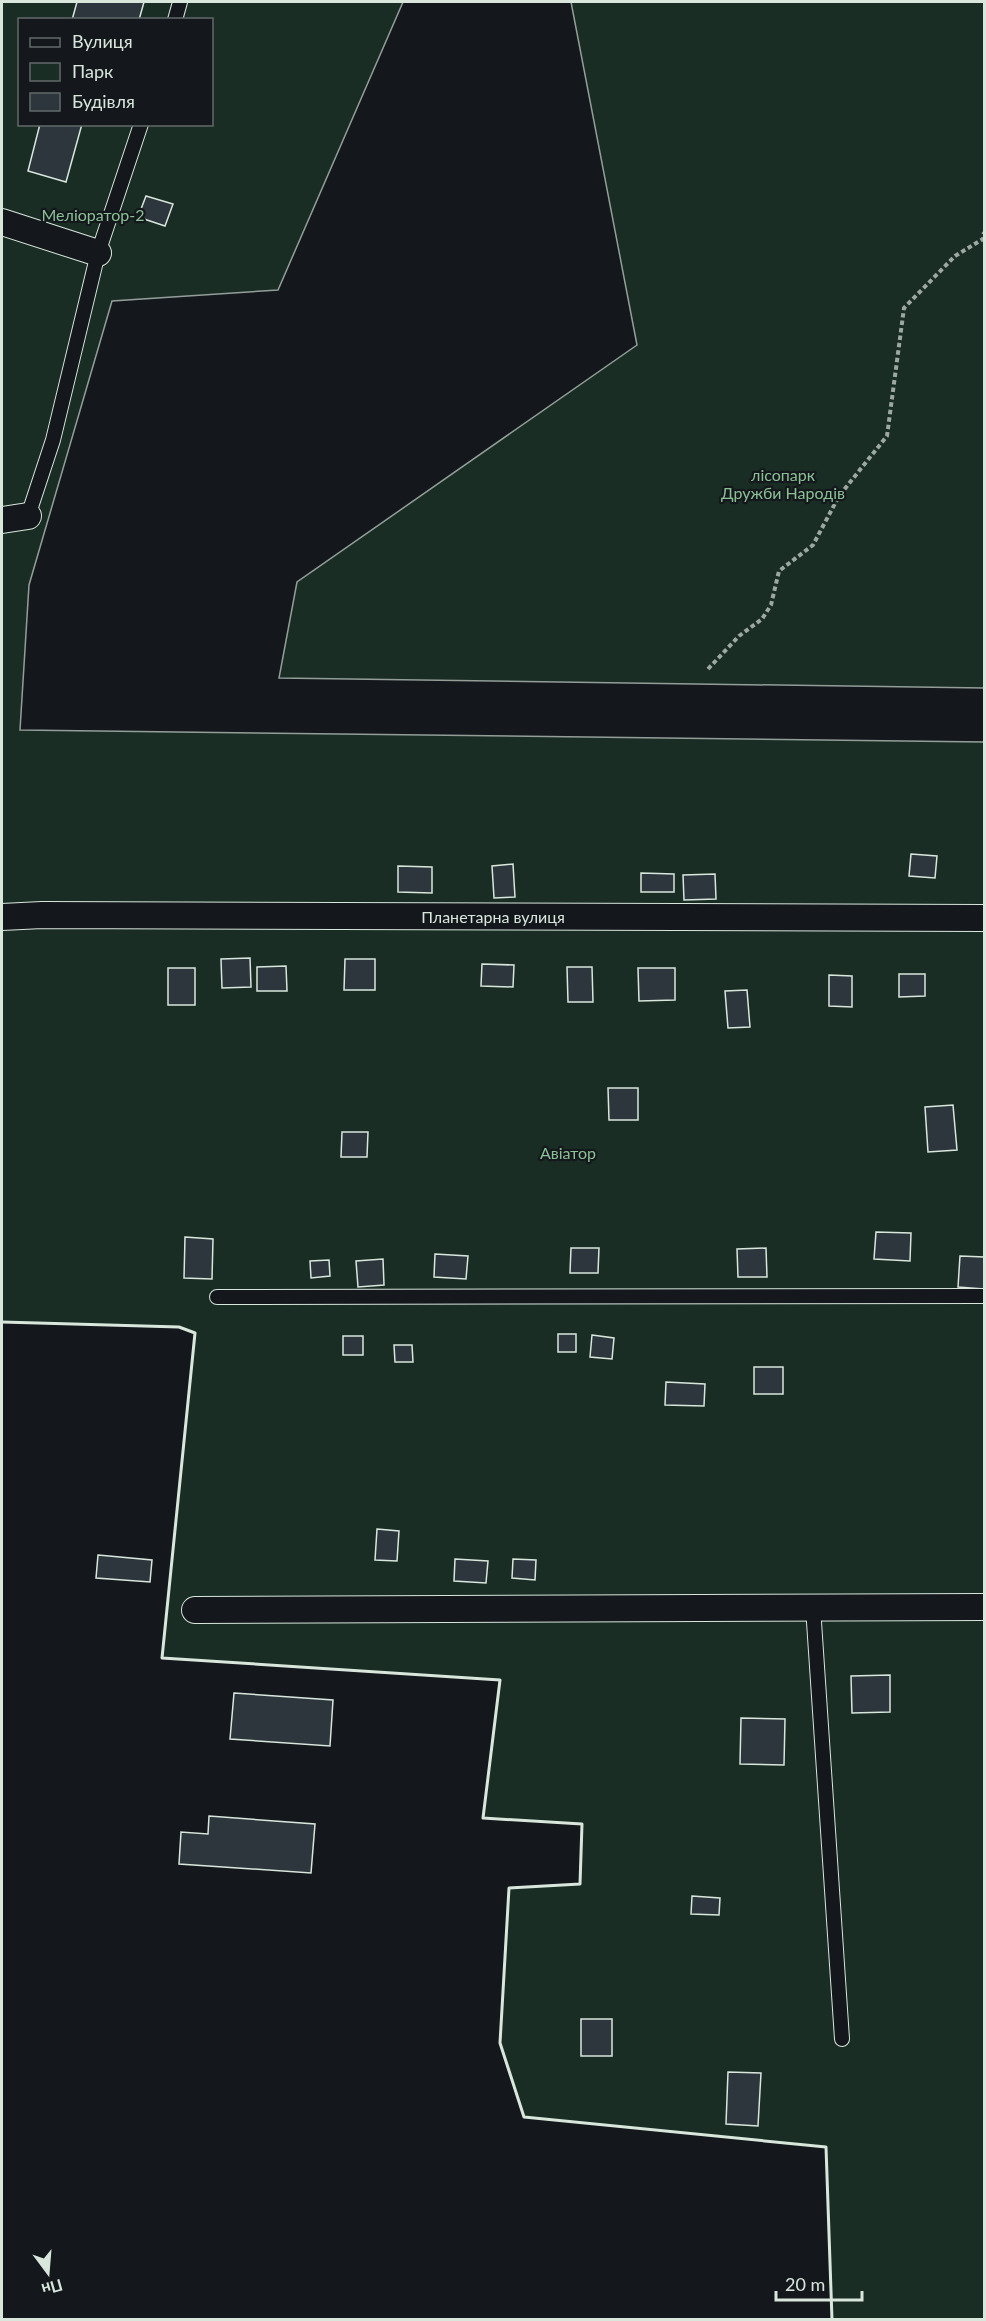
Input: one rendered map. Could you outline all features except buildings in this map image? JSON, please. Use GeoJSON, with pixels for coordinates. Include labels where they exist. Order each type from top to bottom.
{"type":"FeatureCollection","features":[{"type":"Feature","properties":{"kind":"street"},"geometry":{"type":"LineString","coordinates":[[2,222],[98,253]]}},
{"type":"Feature","properties":{"kind":"street"},"geometry":{"type":"LineString","coordinates":[[2,520],[28,516]]}},
{"type":"Feature","properties":{"kind":"street","name":"Планетарна вулиця"},"geometry":{"type":"LineString","coordinates":[[2,917],[54,915],[984,918]]}},
{"type":"Feature","properties":{"kind":"street"},"geometry":{"type":"LineString","coordinates":[[195,1610],[984,1607]]}},
{"type":"Feature","properties":{"kind":"lane"},"geometry":{"type":"LineString","coordinates":[[176,18],[180,2]]}},
{"type":"Feature","properties":{"kind":"lane"},"geometry":{"type":"LineString","coordinates":[[28,516],[53,440],[98,253],[140,126]]}},
{"type":"Feature","properties":{"kind":"lane"},"geometry":{"type":"LineString","coordinates":[[217,1297],[984,1296]]}},
{"type":"Feature","properties":{"kind":"lane"},"geometry":{"type":"LineString","coordinates":[[813,1607],[842,2039]]}},
{"type":"Feature","properties":{"kind":"path"},"geometry":{"type":"LineString","coordinates":[[708,669],[739,636],[762,619],[771,605],[779,571],[813,545],[839,496],[887,436],[903,308],[955,256],[984,239],[984,232]]}},
{"type":"Feature","properties":{"kind":"green space","name":"Авіатор"},"geometry":{"type":"Polygon","coordinates":[[[2,2],[403,2],[278,290],[112,301],[29,585],[20,730],[984,742],[984,2319],[832,2319],[826,2147],[524,2117],[500,2043],[509,1888],[580,1884],[582,1824],[483,1818],[500,1680],[162,1658],[195,1333],[179,1327],[2,1322],[2,2]]]}},
{"type":"Feature","properties":{"kind":"green space","name":"лісопарк Дружби Народів"},"geometry":{"type":"Polygon","coordinates":[[[571,2],[984,2],[984,688],[279,678],[297,582],[637,345],[571,2]]]}},
{"type":"Feature","properties":{"kind":"wall"},"geometry":{"type":"LineString","coordinates":[[2,1322],[179,1327],[195,1333],[162,1658],[500,1680],[483,1818],[582,1824],[580,1884],[509,1888],[500,2043],[524,2117],[826,2147],[832,2320]]}},
{"type":"Feature","properties":{"kind":"park label","name":"Меліоратор-2"},"geometry":{"type":"Point","coordinates":[93,214]}}]}
